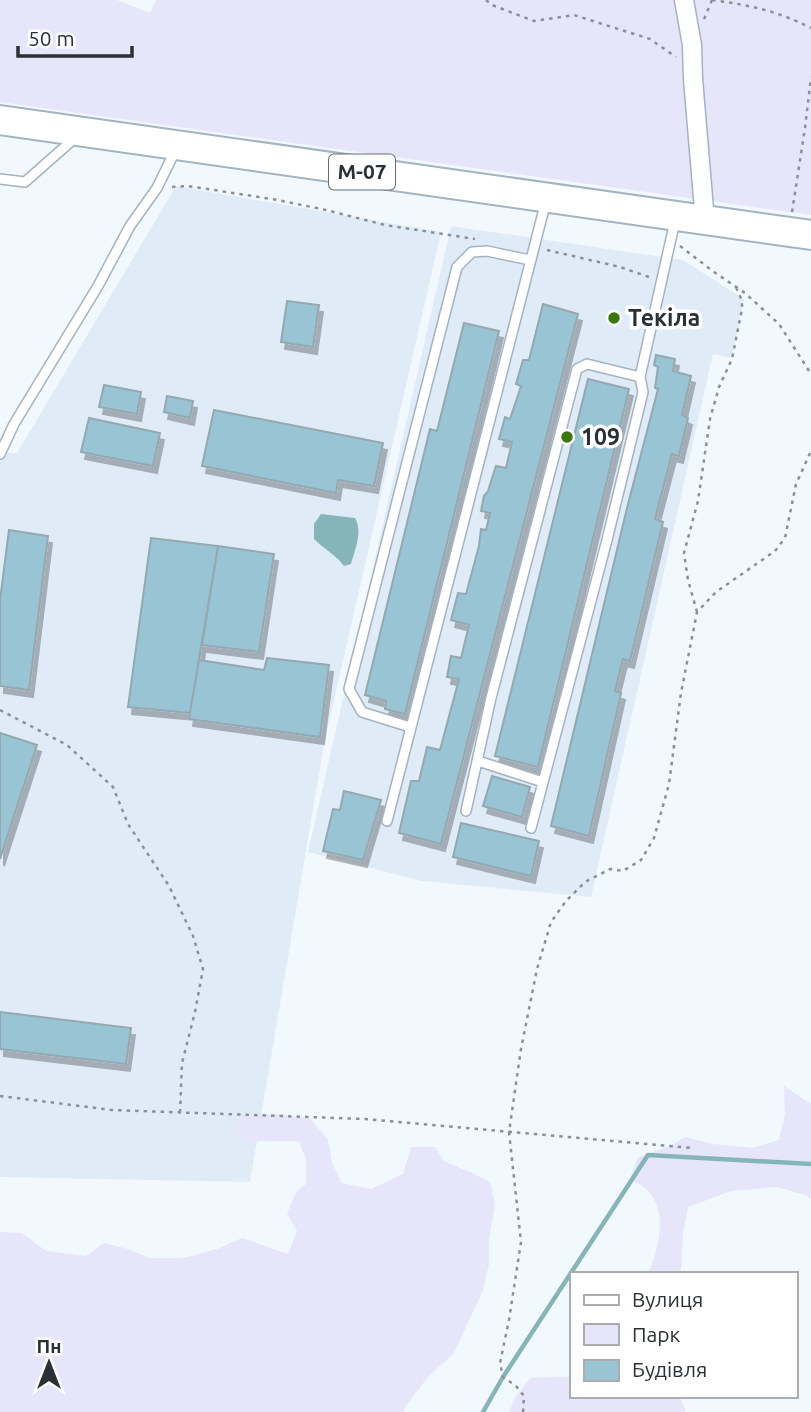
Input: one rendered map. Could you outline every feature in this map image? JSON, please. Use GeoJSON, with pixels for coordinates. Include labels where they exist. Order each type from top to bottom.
{"type":"FeatureCollection","features":[{"type":"Feature","properties":{"kind":"highway","name":"М-07"},"geometry":{"type":"LineString","coordinates":[[0,120],[546,200],[674,228],[705,221],[800,234]]}},
{"type":"Feature","properties":{"kind":"street"},"geometry":{"type":"LineString","coordinates":[[684,0],[692,45],[692,79],[705,221]]}},
{"type":"Feature","properties":{"kind":"lane"},"geometry":{"type":"LineString","coordinates":[[0,179],[25,182],[82,131]]}},
{"type":"Feature","properties":{"kind":"lane"},"geometry":{"type":"LineString","coordinates":[[0,454],[14,424],[98,286],[130,226],[156,188],[178,144]]}},
{"type":"Feature","properties":{"kind":"lane"},"geometry":{"type":"LineString","coordinates":[[387,821],[546,200]]}},
{"type":"Feature","properties":{"kind":"lane"},"geometry":{"type":"LineString","coordinates":[[531,828],[643,392],[640,377],[674,228]]}},
{"type":"Feature","properties":{"kind":"lane"},"geometry":{"type":"LineString","coordinates":[[410,727],[362,712],[349,689],[457,267],[472,253],[487,251],[530,260]]}},
{"type":"Feature","properties":{"kind":"lane"},"geometry":{"type":"LineString","coordinates":[[466,811],[494,685],[577,369],[587,364],[640,377]]}},
{"type":"Feature","properties":{"kind":"lane"},"geometry":{"type":"LineString","coordinates":[[478,761],[543,782]]}},
{"type":"Feature","properties":{"kind":"path"},"geometry":{"type":"LineString","coordinates":[[486,0],[492,5],[534,21],[574,15],[650,39],[674,54],[692,79]]}},
{"type":"Feature","properties":{"kind":"path"},"geometry":{"type":"LineString","coordinates":[[712,0],[788,16],[811,28]]}},
{"type":"Feature","properties":{"kind":"path"},"geometry":{"type":"LineString","coordinates":[[800,234],[805,128],[811,77]]}},
{"type":"Feature","properties":{"kind":"path"},"geometry":{"type":"LineString","coordinates":[[156,188],[188,186],[278,200],[385,225],[485,240]]}},
{"type":"Feature","properties":{"kind":"path"},"geometry":{"type":"LineString","coordinates":[[674,228],[714,272],[779,324],[811,374]]}},
{"type":"Feature","properties":{"kind":"path"},"geometry":{"type":"LineString","coordinates":[[534,247],[620,267],[662,281]]}},
{"type":"Feature","properties":{"kind":"path"},"geometry":{"type":"LineString","coordinates":[[523,1412],[524,1396],[503,1377],[500,1363],[521,1242],[509,1132],[523,1036],[537,969],[551,922],[566,901],[585,882],[611,869],[623,871],[641,860],[654,838],[669,784],[681,693],[697,612],[684,553],[698,500],[710,419],[719,387],[732,359],[740,321],[742,301],[736,287]]}},
{"type":"Feature","properties":{"kind":"path"},"geometry":{"type":"LineString","coordinates":[[697,612],[716,592],[775,551],[785,538],[796,484],[811,451]]}},
{"type":"Feature","properties":{"kind":"path"},"geometry":{"type":"LineString","coordinates":[[0,710],[67,745],[113,787],[128,824],[169,886],[193,936],[203,969],[182,1063],[180,1113]]}},
{"type":"Feature","properties":{"kind":"path"},"geometry":{"type":"LineString","coordinates":[[0,1096],[112,1111],[365,1119],[693,1147]]}},
{"type":"Feature","properties":{"kind":"shaded area"},"geometry":{"type":"Polygon","coordinates":[[[176,186],[441,232],[324,744],[250,1182],[0,1177],[0,453],[17,453],[176,186]]]}},
{"type":"Feature","properties":{"kind":"shaded area"},"geometry":{"type":"Polygon","coordinates":[[[451,226],[683,260],[744,299],[732,358],[713,354],[591,897],[422,881],[308,852],[451,226]]]}},
{"type":"Feature","properties":{"kind":"shaded area"},"geometry":{"type":"Polygon","coordinates":[[[321,514],[355,518],[358,535],[351,564],[344,566],[314,539],[314,524],[321,514]]]}},
{"type":"Feature","properties":{"kind":"green space"},"geometry":{"type":"Polygon","coordinates":[[[0,0],[117,0],[150,13],[156,0],[811,0],[811,215],[0,102],[0,0]]]}},
{"type":"Feature","properties":{"kind":"green space"},"geometry":{"type":"Polygon","coordinates":[[[784,1086],[811,1104],[811,1200],[808,1196],[777,1187],[731,1191],[688,1207],[683,1234],[681,1272],[649,1272],[658,1243],[660,1221],[655,1201],[649,1192],[630,1179],[638,1157],[670,1146],[685,1137],[714,1144],[752,1148],[779,1140],[785,1114],[784,1086]]]}},
{"type":"Feature","properties":{"kind":"green space"},"geometry":{"type":"Polygon","coordinates":[[[278,1114],[311,1119],[328,1140],[332,1163],[342,1183],[371,1189],[403,1174],[411,1147],[435,1147],[444,1161],[490,1182],[495,1205],[489,1238],[489,1264],[483,1290],[454,1353],[428,1377],[403,1412],[0,1412],[0,1232],[22,1233],[46,1251],[86,1256],[104,1243],[149,1258],[183,1258],[217,1249],[242,1238],[288,1254],[297,1231],[287,1214],[296,1192],[306,1184],[306,1160],[299,1141],[248,1141],[234,1132],[242,1115],[278,1114]]]}},
{"type":"Feature","properties":{"kind":"green space"},"geometry":{"type":"Polygon","coordinates":[[[570,1377],[570,1398],[680,1398],[686,1412],[509,1412],[515,1398],[530,1378],[570,1377]]]}},
{"type":"Feature","properties":{"kind":"building"},"geometry":{"type":"Polygon","coordinates":[[[287,301],[319,305],[313,347],[281,342],[287,301]]]}},
{"type":"Feature","properties":{"kind":"building"},"geometry":{"type":"Polygon","coordinates":[[[543,304],[578,314],[441,844],[399,833],[411,781],[419,781],[427,747],[440,750],[459,679],[447,677],[451,656],[461,658],[469,625],[451,620],[458,593],[466,594],[481,529],[486,530],[490,513],[481,511],[484,496],[496,466],[506,468],[512,442],[499,439],[505,417],[510,419],[521,386],[516,384],[523,360],[529,360],[543,304]]]}},
{"type":"Feature","properties":{"kind":"building"},"geometry":{"type":"Polygon","coordinates":[[[464,323],[499,331],[405,714],[385,709],[386,701],[365,695],[430,429],[437,431],[464,323]]]}},
{"type":"Feature","properties":{"kind":"building"},"geometry":{"type":"Polygon","coordinates":[[[656,355],[675,359],[673,371],[691,376],[682,415],[688,418],[679,456],[672,454],[655,519],[663,522],[630,661],[623,659],[615,691],[621,693],[589,836],[551,826],[658,389],[655,388],[658,367],[654,365],[656,355]]]}},
{"type":"Feature","properties":{"kind":"building"},"geometry":{"type":"Polygon","coordinates":[[[588,379],[629,389],[538,767],[495,756],[588,379]]]}},
{"type":"Feature","properties":{"kind":"building"},"geometry":{"type":"Polygon","coordinates":[[[104,385],[141,392],[137,414],[99,407],[104,385]]]}},
{"type":"Feature","properties":{"kind":"building"},"geometry":{"type":"Polygon","coordinates":[[[167,396],[193,401],[190,418],[164,412],[167,396]]]}},
{"type":"Feature","properties":{"kind":"building"},"geometry":{"type":"Polygon","coordinates":[[[214,410],[383,443],[374,486],[338,480],[336,493],[202,466],[214,410]]]}},
{"type":"Feature","properties":{"kind":"building"},"geometry":{"type":"Polygon","coordinates":[[[89,418],[160,433],[153,466],[81,452],[89,418]]]}},
{"type":"Feature","properties":{"kind":"building"},"geometry":{"type":"Polygon","coordinates":[[[9,530],[48,536],[29,690],[0,686],[0,600],[9,530]]]}},
{"type":"Feature","properties":{"kind":"building"},"geometry":{"type":"Polygon","coordinates":[[[151,538],[218,546],[190,713],[128,707],[151,538]]]}},
{"type":"Feature","properties":{"kind":"building"},"geometry":{"type":"Polygon","coordinates":[[[218,546],[274,554],[259,652],[202,645],[218,546]]]}},
{"type":"Feature","properties":{"kind":"building"},"geometry":{"type":"Polygon","coordinates":[[[267,658],[329,665],[320,737],[189,719],[199,660],[264,670],[267,658]]]}},
{"type":"Feature","properties":{"kind":"building"},"geometry":{"type":"Polygon","coordinates":[[[0,733],[37,745],[0,859],[0,733]]]}},
{"type":"Feature","properties":{"kind":"building"},"geometry":{"type":"Polygon","coordinates":[[[492,776],[530,787],[522,817],[483,806],[492,776]]]}},
{"type":"Feature","properties":{"kind":"building"},"geometry":{"type":"Polygon","coordinates":[[[344,791],[381,800],[363,860],[323,851],[333,809],[340,810],[344,791]]]}},
{"type":"Feature","properties":{"kind":"building"},"geometry":{"type":"Polygon","coordinates":[[[461,823],[539,841],[531,876],[453,857],[461,823]]]}},
{"type":"Feature","properties":{"kind":"building"},"geometry":{"type":"Polygon","coordinates":[[[0,1012],[131,1028],[126,1064],[0,1049],[0,1012]]]}},
{"type":"Feature","properties":{"kind":"waterway"},"geometry":{"type":"LineString","coordinates":[[572,1272],[648,1155],[811,1164]]}},
{"type":"Feature","properties":{"kind":"waterway"},"geometry":{"type":"LineString","coordinates":[[483,1412],[570,1274]]}},
{"type":"Feature","properties":{"kind":"place","name":"Текіла"},"geometry":{"type":"Point","coordinates":[614,318]}},
{"type":"Feature","properties":{"kind":"place","name":"109"},"geometry":{"type":"Point","coordinates":[567,437]}}]}
